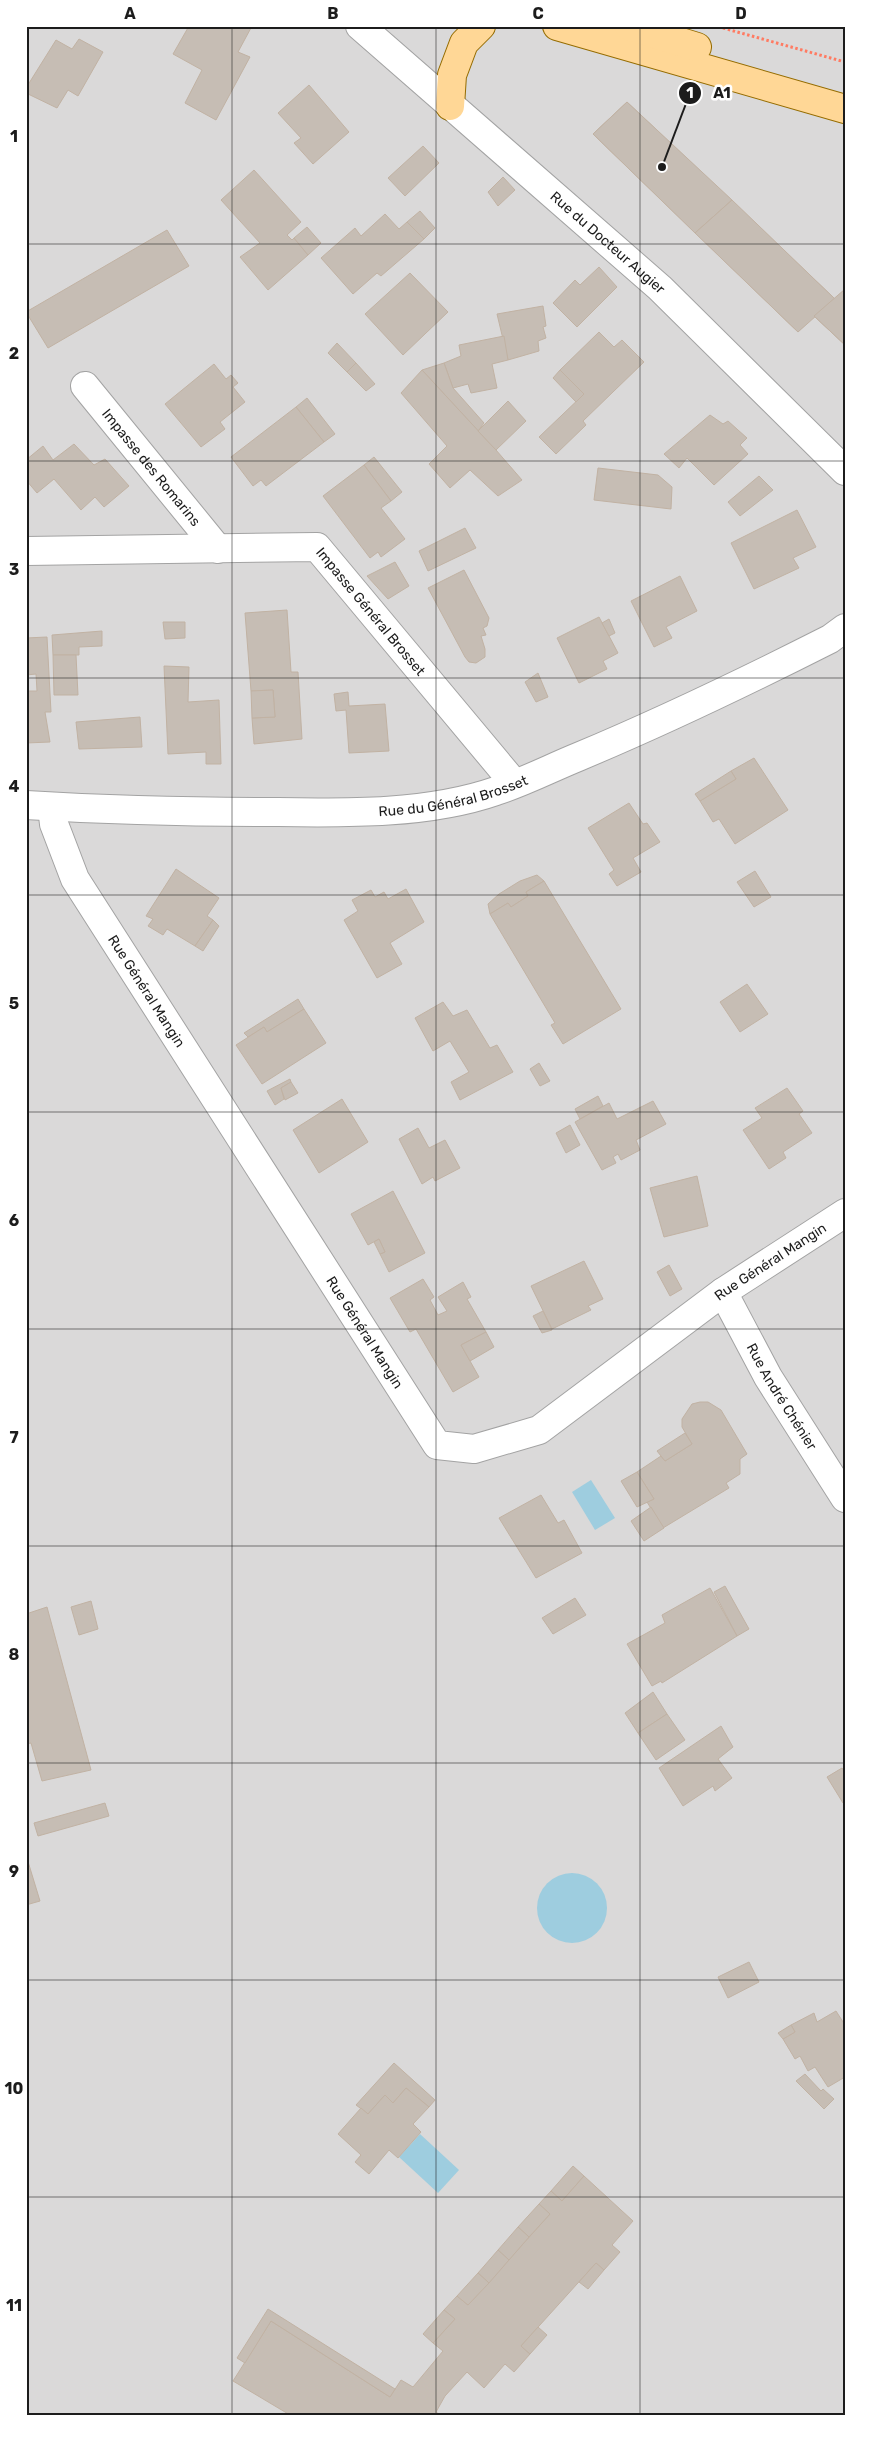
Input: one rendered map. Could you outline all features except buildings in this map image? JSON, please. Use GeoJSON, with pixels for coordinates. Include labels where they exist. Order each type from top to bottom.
{"type":"FeatureCollection","features":[{"type":"Feature","properties":{"kind":"main road"},"geometry":{"type":"LineString","coordinates":[[450,106],[452,74],[464,43],[481,26]]}},
{"type":"Feature","properties":{"kind":"main road"},"geometry":{"type":"LineString","coordinates":[[557,26],[845,109]]}},
{"type":"Feature","properties":{"kind":"main road"},"geometry":{"type":"LineString","coordinates":[[629,26],[845,91]]}},
{"type":"Feature","properties":{"kind":"street","name":"Rue du Docteur Augier"},"geometry":{"type":"LineString","coordinates":[[360,26],[660,288],[845,472]]}},
{"type":"Feature","properties":{"kind":"street","name":"Impasse des Romarins"},"geometry":{"type":"LineString","coordinates":[[85,386],[218,549]]}},
{"type":"Feature","properties":{"kind":"street","name":"Impasse Général Brosset"},"geometry":{"type":"LineString","coordinates":[[26,551],[317,547],[514,783]]}},
{"type":"Feature","properties":{"kind":"street","name":"Rue du Général Brosset"},"geometry":{"type":"LineString","coordinates":[[39,806],[194,812],[381,811],[444,803],[496,791],[720,695],[830,639],[845,628]]}},
{"type":"Feature","properties":{"kind":"street","name":"Rue Général Mangin"},"geometry":{"type":"LineString","coordinates":[[39,806],[54,824],[75,879],[437,1445],[474,1449],[539,1430],[723,1292],[845,1213]]}},
{"type":"Feature","properties":{"kind":"street","name":"Rue André Chénier"},"geometry":{"type":"LineString","coordinates":[[723,1292],[768,1377],[845,1498]]}},
{"type":"Feature","properties":{"kind":"path"},"geometry":{"type":"LineString","coordinates":[[718,26],[845,62]]}},
{"type":"Feature","properties":{"kind":"shaded area"},"geometry":{"type":"Polygon","coordinates":[[[26,26],[845,26],[845,2415],[26,2415],[26,26]]]}},
{"type":"Feature","properties":{"kind":"water"},"geometry":{"type":"Polygon","coordinates":[[[591,1480],[615,1518],[595,1530],[572,1492],[591,1480]]]}},
{"type":"Feature","properties":{"kind":"water"},"geometry":{"type":"Polygon","coordinates":[[[572,1873],[585,1876],[597,1883],[604,1895],[607,1908],[604,1921],[597,1933],[585,1940],[572,1943],[559,1940],[547,1933],[540,1921],[537,1908],[540,1895],[547,1883],[559,1876],[572,1873]]]}},
{"type":"Feature","properties":{"kind":"water"},"geometry":{"type":"Polygon","coordinates":[[[420,2134],[459,2170],[438,2193],[399,2157],[420,2134]]]}},
{"type":"Feature","properties":{"kind":"place","name":"A1"},"geometry":{"type":"Point","coordinates":[662,167]}}]}
